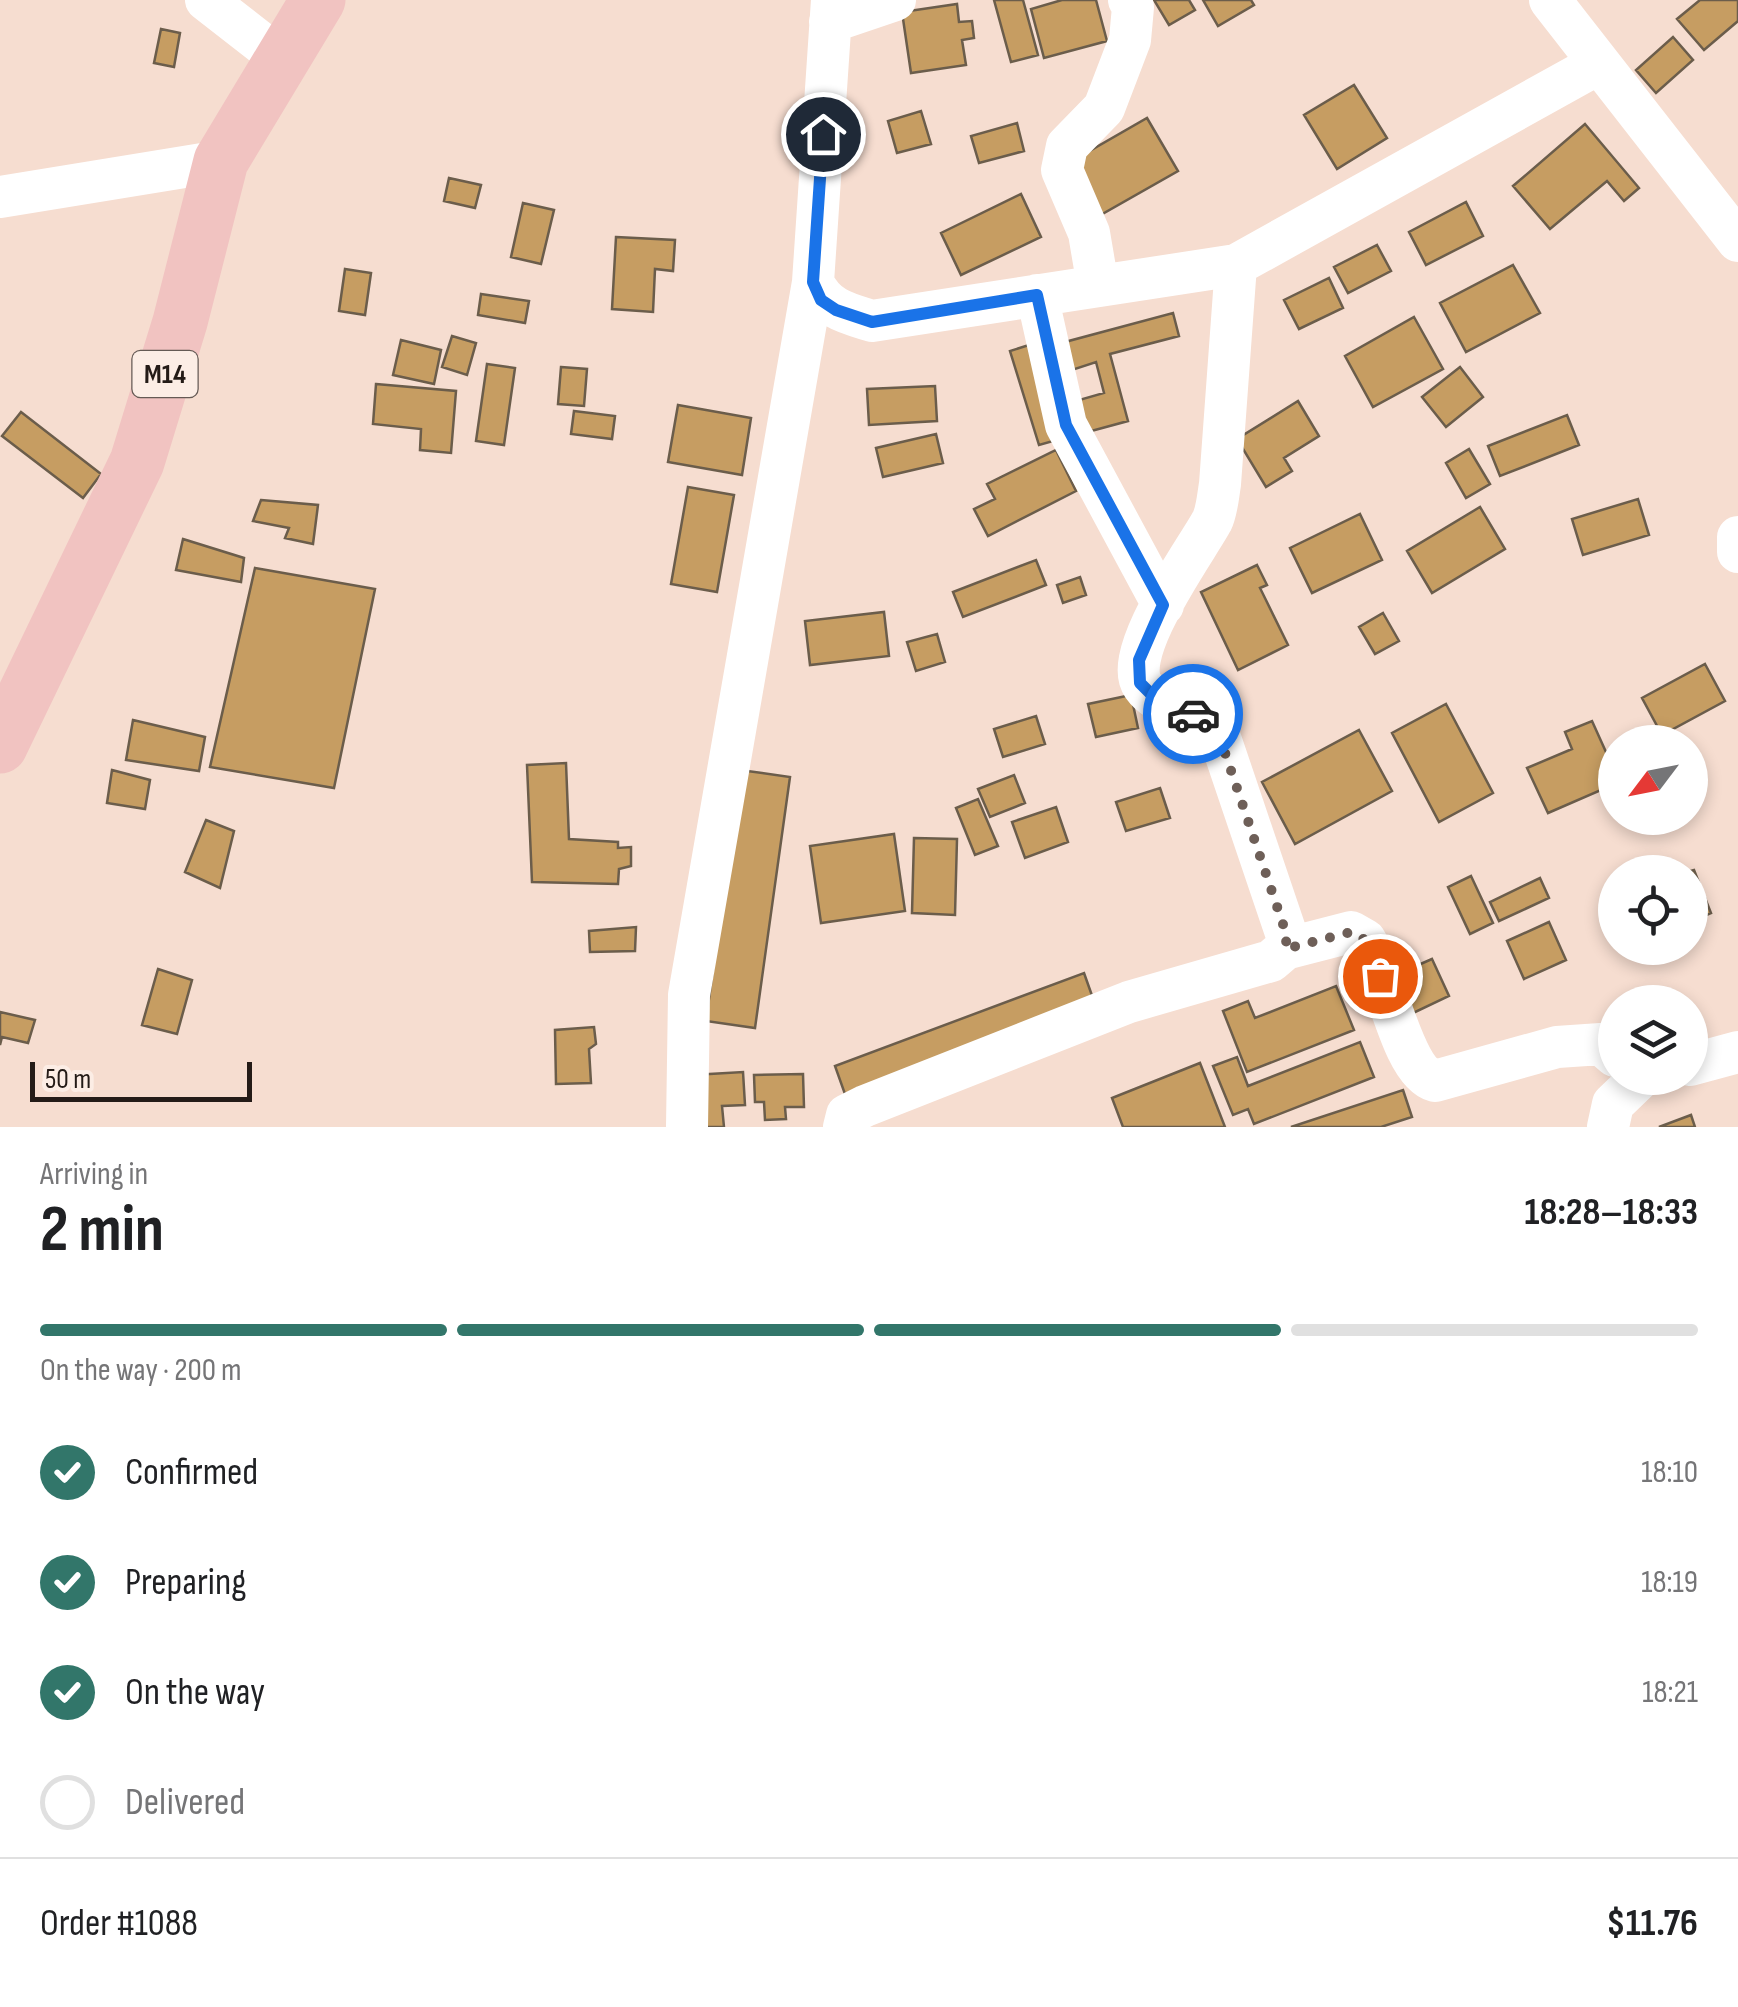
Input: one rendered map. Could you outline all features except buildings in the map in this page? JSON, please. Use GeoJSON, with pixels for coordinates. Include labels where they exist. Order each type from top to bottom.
{"type":"FeatureCollection","features":[{"type":"Feature","properties":{"kind":"main road","name":"M14"},"geometry":{"type":"LineString","coordinates":[[0,746],[137,462],[180,322],[221,161],[318,0]]}},
{"type":"Feature","properties":{"kind":"street"},"geometry":{"type":"LineString","coordinates":[[206,0],[283,60]]}},
{"type":"Feature","properties":{"kind":"street"},"geometry":{"type":"LineString","coordinates":[[687,1127],[690,995],[813,282],[831,11],[894,0]]}},
{"type":"Feature","properties":{"kind":"street"},"geometry":{"type":"LineString","coordinates":[[1098,286],[1088,233],[1062,170],[1067,146],[1104,108],[1130,40],[1130,0]]}},
{"type":"Feature","properties":{"kind":"street"},"geometry":{"type":"LineString","coordinates":[[1550,0],[1738,241]]}},
{"type":"Feature","properties":{"kind":"street"},"geometry":{"type":"LineString","coordinates":[[813,282],[821,300],[836,310],[872,322],[1236,265],[1598,64]]}},
{"type":"Feature","properties":{"kind":"street"},"geometry":{"type":"LineString","coordinates":[[9,200],[221,161]]}},
{"type":"Feature","properties":{"kind":"street"},"geometry":{"type":"LineString","coordinates":[[1236,265],[1220,484],[1214,518],[1163,605],[1139,660],[1140,683],[1153,696],[1205,719],[1219,735],[1287,936],[1285,949]]}},
{"type":"Feature","properties":{"kind":"street"},"geometry":{"type":"LineString","coordinates":[[1037,295],[1066,425],[1163,605]]}},
{"type":"Feature","properties":{"kind":"street"},"geometry":{"type":"LineString","coordinates":[[1738,537],[1738,552]]}},
{"type":"Feature","properties":{"kind":"street"},"geometry":{"type":"LineString","coordinates":[[844,1127],[847,1114],[865,1106],[1128,1002],[1271,961],[1285,949],[1351,932],[1365,940],[1412,1060],[1429,1080],[1557,1047],[1598,1044]]}},
{"type":"Feature","properties":{"kind":"street"},"geometry":{"type":"LineString","coordinates":[[1708,1060],[1738,1052]]}},
{"type":"Feature","properties":{"kind":"street"},"geometry":{"type":"LineString","coordinates":[[1608,1127],[1613,1104],[1622,1095]]}},
{"type":"Feature","properties":{"kind":"way so far"},"geometry":{"type":"LineString","coordinates":[[1193,714],[1205,719],[1219,735],[1287,936],[1285,949],[1351,932],[1365,940],[1380,976]]}},
{"type":"Feature","properties":{"kind":"route"},"geometry":{"type":"LineString","coordinates":[[823,134],[813,282],[821,300],[836,310],[872,322],[1037,295],[1074,445],[1163,605],[1139,660],[1140,683],[1153,696],[1193,714]]}}]}
